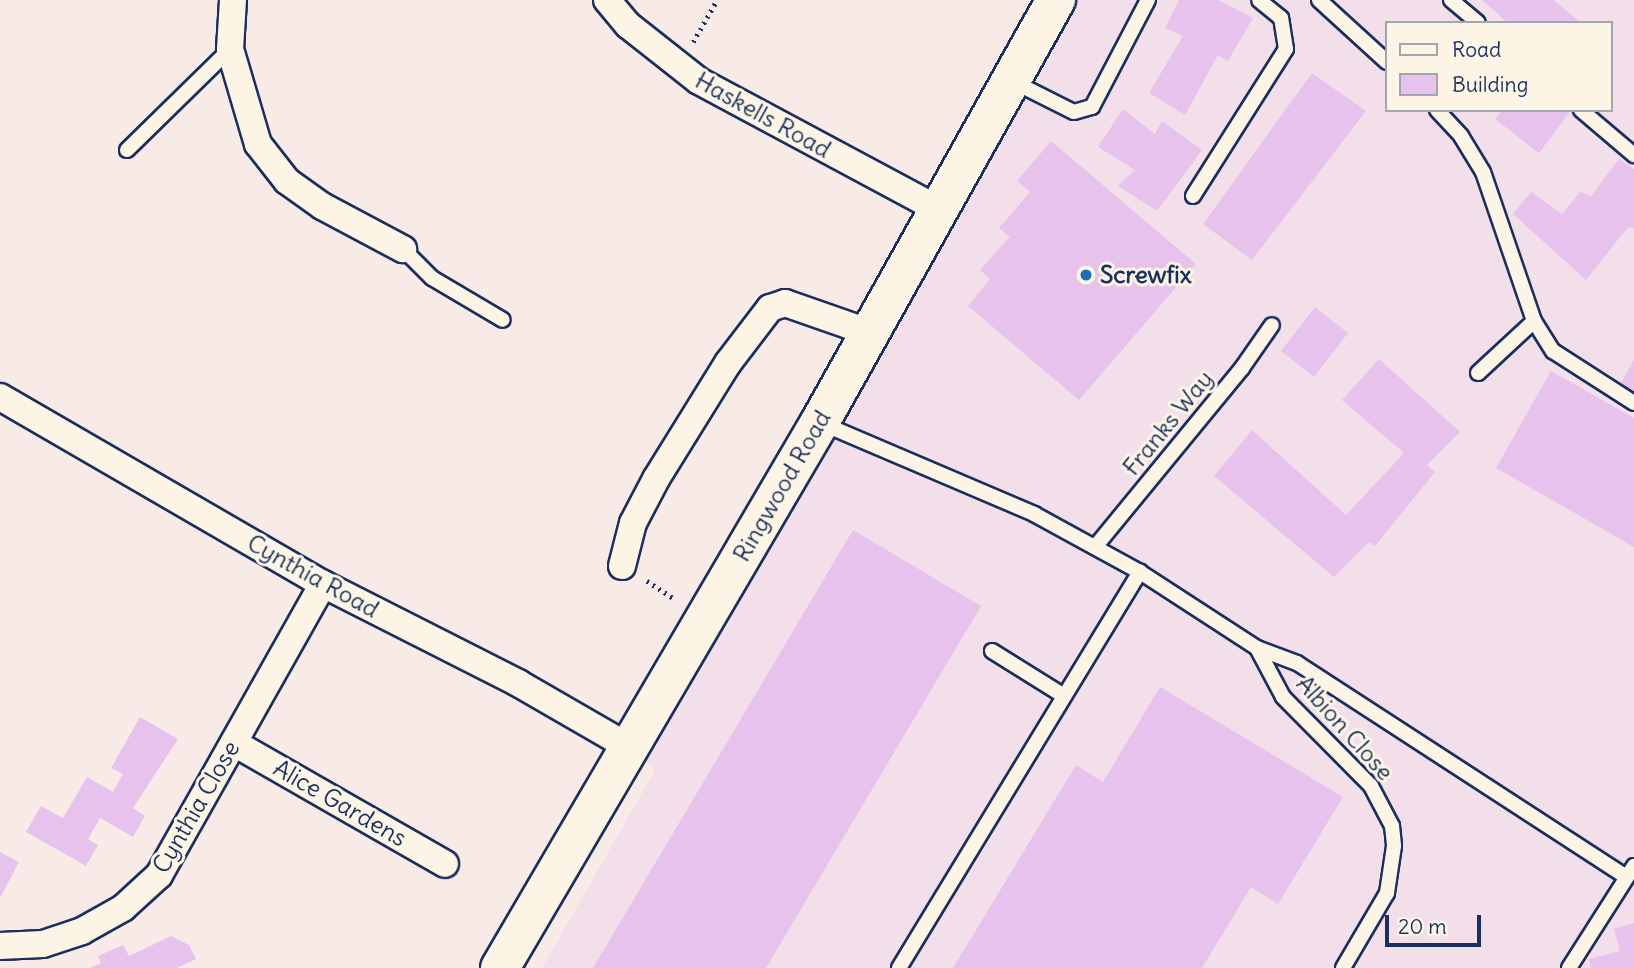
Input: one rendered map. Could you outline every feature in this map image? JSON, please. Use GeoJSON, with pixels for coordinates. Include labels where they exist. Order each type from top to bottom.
{"type":"FeatureCollection","features":[{"type":"Feature","properties":{"kind":"main road","name":"Ringwood Road"},"geometry":{"type":"LineString","coordinates":[[500,968],[820,422],[936,208],[1056,0]]}},
{"type":"Feature","properties":{"kind":"street"},"geometry":{"type":"LineString","coordinates":[[233,0],[230,49],[258,144],[287,181],[321,206],[403,249]]}},
{"type":"Feature","properties":{"kind":"street","name":"Haskells Road"},"geometry":{"type":"LineString","coordinates":[[607,0],[679,67],[936,208]]}},
{"type":"Feature","properties":{"kind":"street"},"geometry":{"type":"LineString","coordinates":[[622,566],[634,523],[656,479],[728,363],[770,308],[785,303],[868,332]]}},
{"type":"Feature","properties":{"kind":"street","name":"Cynthia Road"},"geometry":{"type":"LineString","coordinates":[[0,397],[323,584],[518,683],[629,747]]}},
{"type":"Feature","properties":{"kind":"street","name":"Cynthia Close"},"geometry":{"type":"LineString","coordinates":[[0,946],[56,940],[82,932],[123,908],[159,875],[323,584]]}},
{"type":"Feature","properties":{"kind":"street","name":"Alice Gardens"},"geometry":{"type":"LineString","coordinates":[[234,743],[446,864]]}},
{"type":"Feature","properties":{"kind":"lane"},"geometry":{"type":"LineString","coordinates":[[1011,80],[1074,112],[1092,107],[1148,0]]}},
{"type":"Feature","properties":{"kind":"lane"},"geometry":{"type":"LineString","coordinates":[[1193,196],[1286,49],[1280,18],[1259,0]]}},
{"type":"Feature","properties":{"kind":"lane"},"geometry":{"type":"LineString","coordinates":[[1319,0],[1386,61]]}},
{"type":"Feature","properties":{"kind":"lane"},"geometry":{"type":"LineString","coordinates":[[1451,0],[1476,21]]}},
{"type":"Feature","properties":{"kind":"lane"},"geometry":{"type":"LineString","coordinates":[[127,150],[230,49]]}},
{"type":"Feature","properties":{"kind":"lane"},"geometry":{"type":"LineString","coordinates":[[1439,112],[1461,136],[1483,172],[1534,321],[1553,351],[1634,403]]}},
{"type":"Feature","properties":{"kind":"lane"},"geometry":{"type":"LineString","coordinates":[[1583,112],[1634,155]]}},
{"type":"Feature","properties":{"kind":"lane"},"geometry":{"type":"LineString","coordinates":[[403,249],[432,278],[503,320]]}},
{"type":"Feature","properties":{"kind":"lane"},"geometry":{"type":"LineString","coordinates":[[1478,373],[1534,321]]}},
{"type":"Feature","properties":{"kind":"lane","name":"Franks Way"},"geometry":{"type":"LineString","coordinates":[[1095,547],[1242,368],[1272,325]]}},
{"type":"Feature","properties":{"kind":"lane","name":"Albion Close"},"geometry":{"type":"LineString","coordinates":[[820,422],[1034,514],[1140,572],[1257,648],[1283,697],[1371,786],[1392,826],[1394,846],[1387,893],[1343,968]]}},
{"type":"Feature","properties":{"kind":"lane"},"geometry":{"type":"LineString","coordinates":[[899,968],[1140,572]]}},
{"type":"Feature","properties":{"kind":"lane"},"geometry":{"type":"LineString","coordinates":[[1257,648],[1297,663],[1631,872],[1569,968]]}},
{"type":"Feature","properties":{"kind":"lane"},"geometry":{"type":"LineString","coordinates":[[992,651],[1064,696]]}},
{"type":"Feature","properties":{"kind":"path"},"geometry":{"type":"LineString","coordinates":[[679,67],[717,0]]}},
{"type":"Feature","properties":{"kind":"path"},"geometry":{"type":"LineString","coordinates":[[622,566],[705,618]]}},
{"type":"Feature","properties":{"kind":"shaded area"},"geometry":{"type":"Polygon","coordinates":[[[1056,0],[1634,0],[1634,968],[542,968],[655,770],[629,747],[1056,0]]]}},
{"type":"Feature","properties":{"kind":"building"},"geometry":{"type":"Polygon","coordinates":[[[1179,0],[1218,0],[1253,18],[1228,61],[1218,55],[1185,115],[1149,93],[1183,36],[1165,28],[1179,0]]]}},
{"type":"Feature","properties":{"kind":"building"},"geometry":{"type":"Polygon","coordinates":[[[1482,0],[1554,0],[1579,21],[1506,21],[1482,0]]]}},
{"type":"Feature","properties":{"kind":"building"},"geometry":{"type":"Polygon","coordinates":[[[1312,73],[1366,111],[1252,260],[1203,224],[1312,73]]]}},
{"type":"Feature","properties":{"kind":"building"},"geometry":{"type":"Polygon","coordinates":[[[1123,109],[1155,134],[1162,121],[1202,150],[1157,211],[1118,186],[1135,170],[1098,147],[1123,109]]]}},
{"type":"Feature","properties":{"kind":"building"},"geometry":{"type":"Polygon","coordinates":[[[1500,112],[1569,113],[1539,153],[1495,119],[1500,112]]]}},
{"type":"Feature","properties":{"kind":"building","name":"Screwfix"},"geometry":{"type":"Polygon","coordinates":[[[1051,141],[1196,264],[1079,400],[968,306],[990,279],[980,270],[1010,237],[999,228],[1030,192],[1017,181],[1051,141]]]}},
{"type":"Feature","properties":{"kind":"building"},"geometry":{"type":"Polygon","coordinates":[[[1619,159],[1634,169],[1634,228],[1628,227],[1586,280],[1513,214],[1531,192],[1562,214],[1580,192],[1591,196],[1619,159]]]}},
{"type":"Feature","properties":{"kind":"building"},"geometry":{"type":"Polygon","coordinates":[[[1315,307],[1348,333],[1314,377],[1281,351],[1315,307]]]}},
{"type":"Feature","properties":{"kind":"building"},"geometry":{"type":"Polygon","coordinates":[[[1379,359],[1460,432],[1427,465],[1435,472],[1375,546],[1369,542],[1334,577],[1214,476],[1252,430],[1346,515],[1404,453],[1342,400],[1379,359]]]}},
{"type":"Feature","properties":{"kind":"building"},"geometry":{"type":"Polygon","coordinates":[[[1634,360],[1634,393],[1620,385],[1634,360]]]}},
{"type":"Feature","properties":{"kind":"building"},"geometry":{"type":"Polygon","coordinates":[[[1551,371],[1634,418],[1634,547],[1496,468],[1551,371]]]}},
{"type":"Feature","properties":{"kind":"building"},"geometry":{"type":"Polygon","coordinates":[[[853,530],[981,606],[766,968],[593,968],[853,530]]]}},
{"type":"Feature","properties":{"kind":"building"},"geometry":{"type":"Polygon","coordinates":[[[1160,687],[1343,797],[1278,904],[1251,887],[1202,968],[953,968],[1076,765],[1103,782],[1160,687]]]}},
{"type":"Feature","properties":{"kind":"building"},"geometry":{"type":"Polygon","coordinates":[[[140,717],[178,739],[133,808],[145,816],[133,837],[100,818],[88,839],[98,845],[86,866],[26,832],[41,806],[63,818],[87,777],[113,792],[123,774],[111,768],[140,717]]]}},
{"type":"Feature","properties":{"kind":"building"},"geometry":{"type":"Polygon","coordinates":[[[0,852],[19,862],[0,898],[0,852]]]}},
{"type":"Feature","properties":{"kind":"building"},"geometry":{"type":"Polygon","coordinates":[[[1634,923],[1634,968],[1591,968],[1589,959],[1620,951],[1614,929],[1634,923]]]}},
{"type":"Feature","properties":{"kind":"building"},"geometry":{"type":"Polygon","coordinates":[[[171,936],[189,945],[196,959],[177,968],[90,968],[101,963],[98,956],[123,945],[129,956],[171,936]]]}},
{"type":"Feature","properties":{"kind":"place","name":"Screwfix"},"geometry":{"type":"Point","coordinates":[1086,275]}}]}
